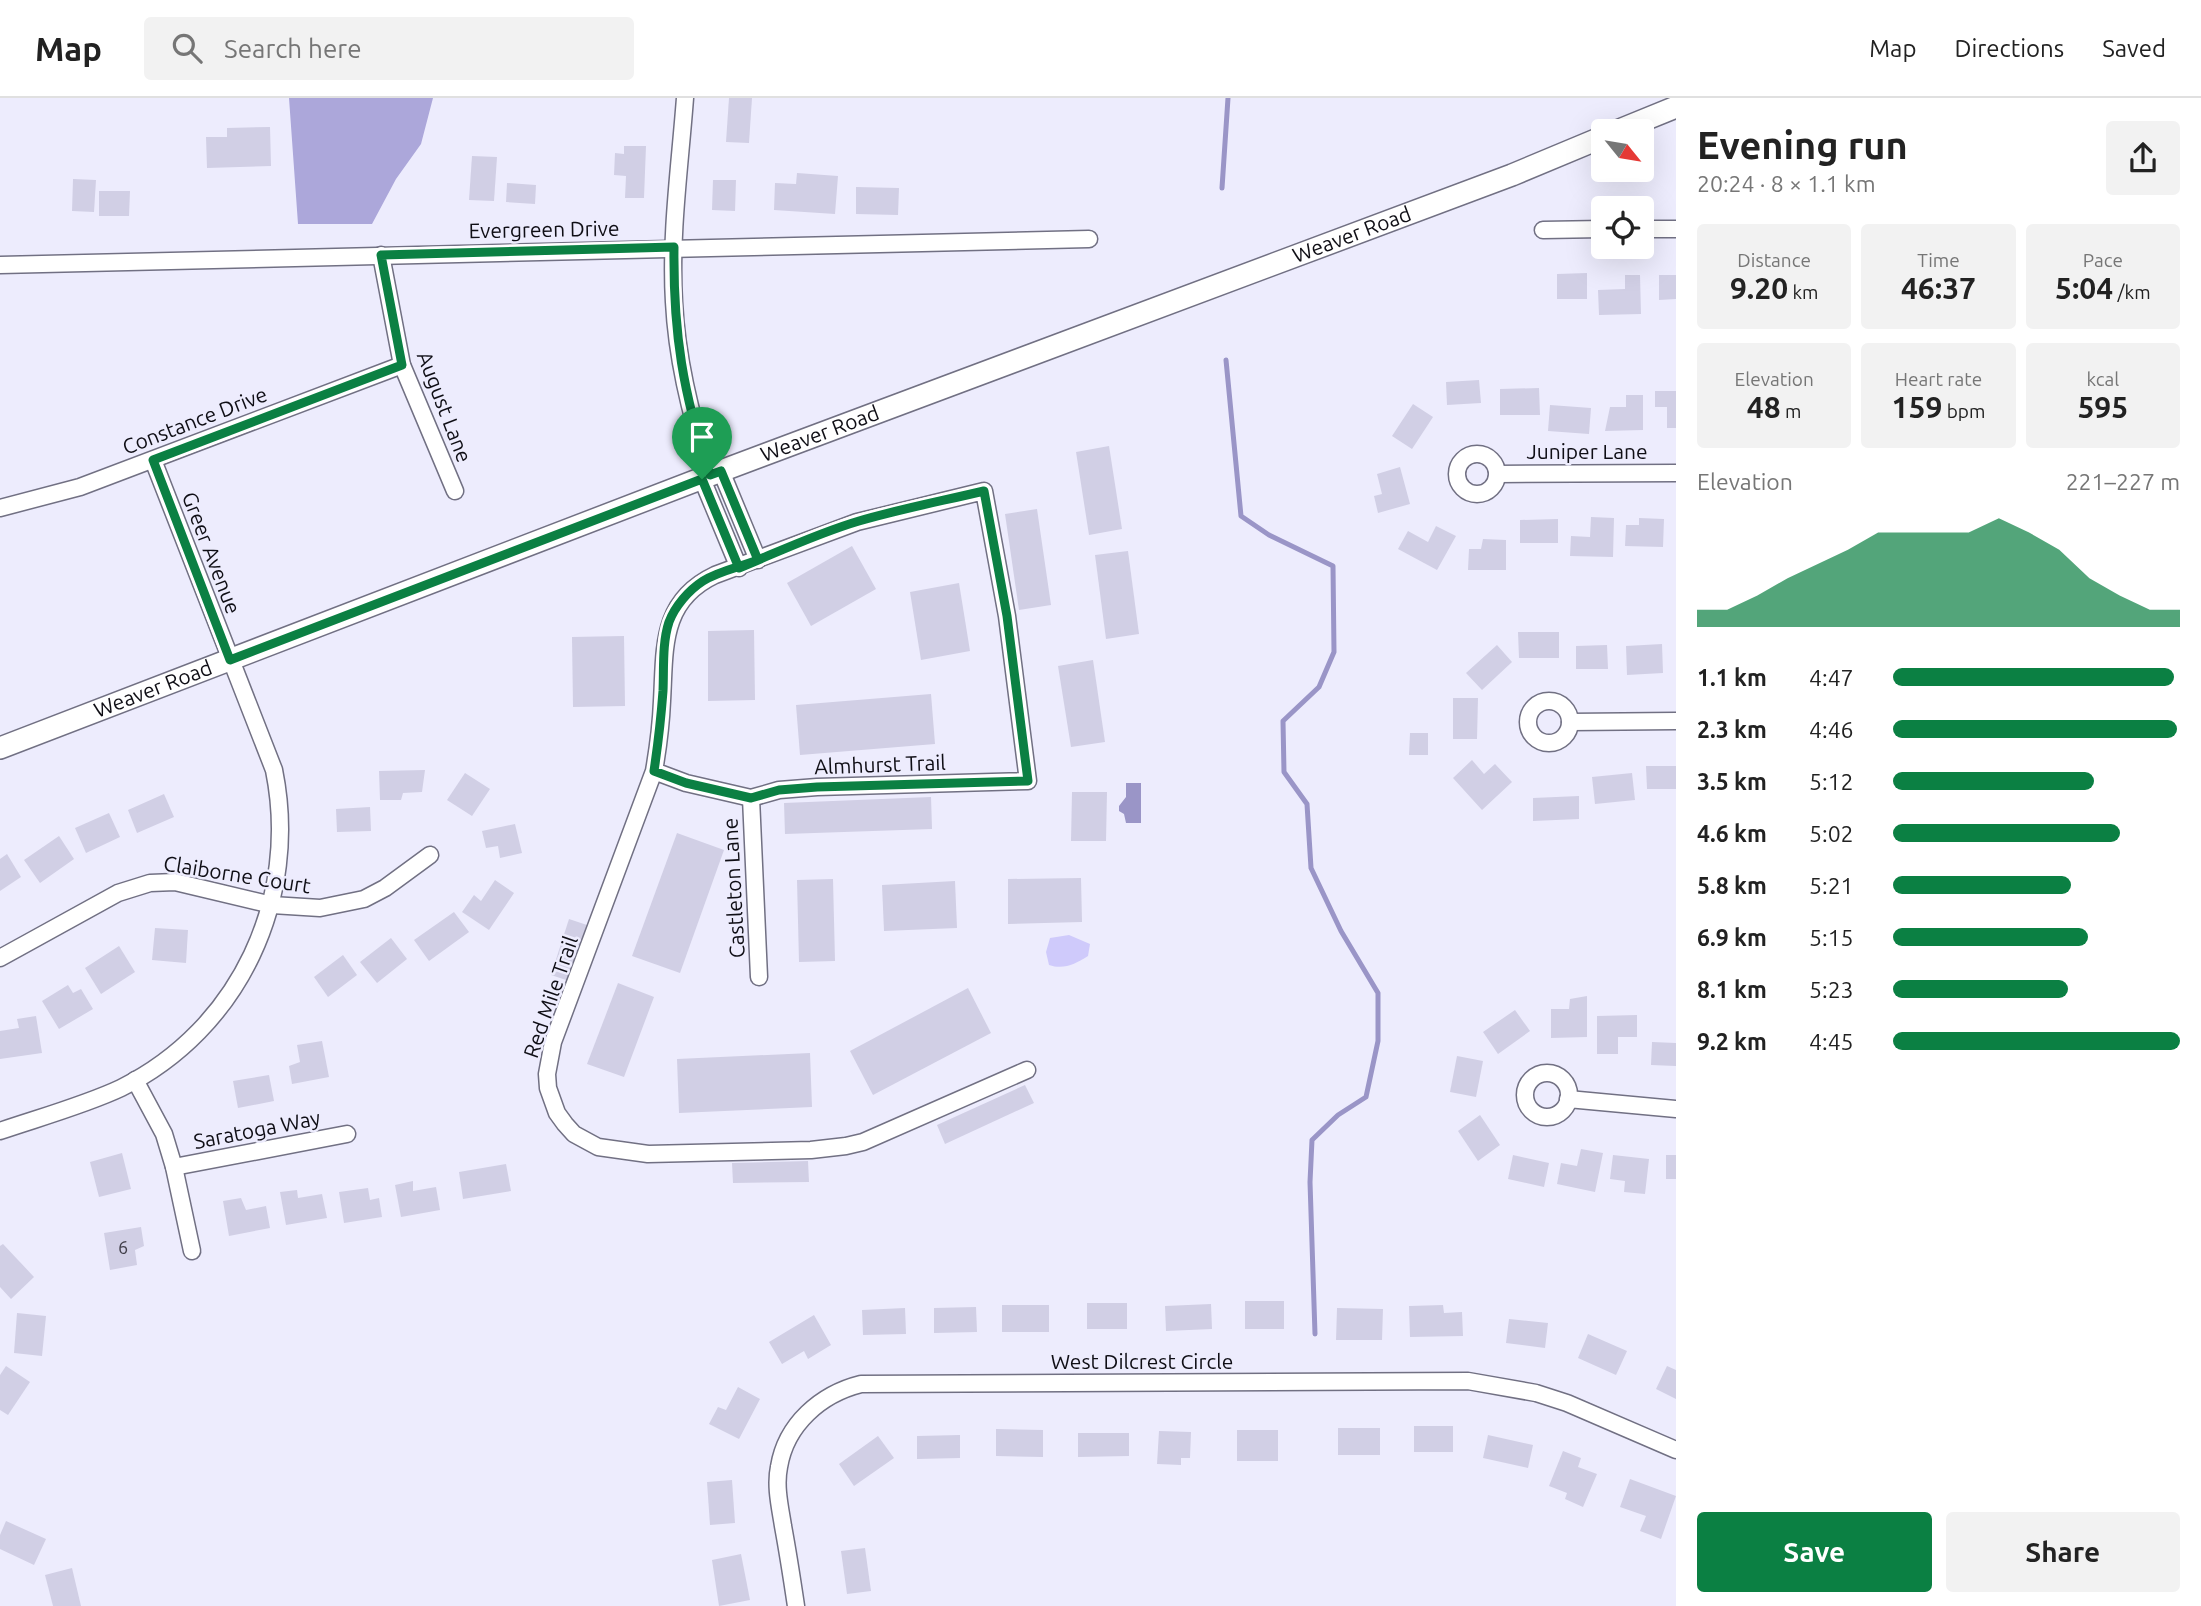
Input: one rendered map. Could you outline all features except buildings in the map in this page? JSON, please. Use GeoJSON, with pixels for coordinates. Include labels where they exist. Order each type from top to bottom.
{"type":"FeatureCollection","features":[{"type":"Feature","properties":{"kind":"main road"},"geometry":{"type":"LineString","coordinates":[[1646,119],[1676,107]]}},
{"type":"Feature","properties":{"kind":"main road","name":"Weaver Road"},"geometry":{"type":"LineString","coordinates":[[0,748],[711,475],[1338,241],[1591,142]]}},
{"type":"Feature","properties":{"kind":"street"},"geometry":{"type":"LineString","coordinates":[[685,98],[674,247],[674,300],[684,386],[739,568]]}},
{"type":"Feature","properties":{"kind":"street"},"geometry":{"type":"LineString","coordinates":[[1543,230],[1591,229]]}},
{"type":"Feature","properties":{"kind":"street"},"geometry":{"type":"LineString","coordinates":[[1654,229],[1676,229]]}},
{"type":"Feature","properties":{"kind":"street","name":"Evergreen Drive"},"geometry":{"type":"LineString","coordinates":[[0,265],[1089,239]]}},
{"type":"Feature","properties":{"kind":"street","name":"August Lane"},"geometry":{"type":"LineString","coordinates":[[381,255],[402,365],[455,491]]}},
{"type":"Feature","properties":{"kind":"street","name":"Constance Drive"},"geometry":{"type":"LineString","coordinates":[[0,508],[73,489],[402,365]]}},
{"type":"Feature","properties":{"kind":"street","name":"Greer Avenue"},"geometry":{"type":"LineString","coordinates":[[0,1131],[119,1089],[177,1050],[221,1004],[245,970],[258,945],[272,905],[281,853],[282,824],[279,794],[267,747],[230,660],[153,460]]}},
{"type":"Feature","properties":{"kind":"street","name":"Juniper Lane"},"geometry":{"type":"LineString","coordinates":[[1498,474],[1676,473]]}},
{"type":"Feature","properties":{"kind":"street"},"geometry":{"type":"LineString","coordinates":[[711,475],[758,560]]}},
{"type":"Feature","properties":{"kind":"street","name":"Red Mile Trail"},"geometry":{"type":"LineString","coordinates":[[1027,1070],[863,1142],[846,1146],[811,1150],[649,1154],[607,1150],[574,1134],[557,1113],[548,1087],[547,1074],[553,1042],[654,771],[660,730],[665,640],[670,621],[686,595],[702,581],[857,522],[984,491],[1007,616],[1028,781]]}},
{"type":"Feature","properties":{"kind":"street"},"geometry":{"type":"LineString","coordinates":[[1570,722],[1676,720]]}},
{"type":"Feature","properties":{"kind":"street","name":"Almhurst Trail"},"geometry":{"type":"LineString","coordinates":[[654,771],[686,783],[751,798],[779,790],[817,787],[1028,781]]}},
{"type":"Feature","properties":{"kind":"street","name":"Castleton Lane"},"geometry":{"type":"LineString","coordinates":[[751,798],[760,976]]}},
{"type":"Feature","properties":{"kind":"street","name":"Claiborne Court"},"geometry":{"type":"LineString","coordinates":[[0,958],[118,893],[150,883],[175,882],[272,905],[320,908],[364,899],[385,888],[430,855]]}},
{"type":"Feature","properties":{"kind":"street"},"geometry":{"type":"LineString","coordinates":[[135,1080],[155,1114],[174,1167],[192,1251]]}},
{"type":"Feature","properties":{"kind":"street"},"geometry":{"type":"LineString","coordinates":[[1568,1098],[1676,1109]]}},
{"type":"Feature","properties":{"kind":"street","name":"Saratoga Way"},"geometry":{"type":"LineString","coordinates":[[174,1167],[347,1134]]}},
{"type":"Feature","properties":{"kind":"street","name":"West Dilcrest Circle"},"geometry":{"type":"LineString","coordinates":[[796,1606],[779,1502],[779,1466],[792,1433],[803,1417],[829,1396],[862,1384],[1468,1381],[1536,1393],[1567,1403],[1676,1450]]}},
{"type":"Feature","properties":{"kind":"shaded area"},"geometry":{"type":"Polygon","coordinates":[[[289,98],[433,98],[421,144],[396,179],[372,224],[298,224],[289,98]]]}},
{"type":"Feature","properties":{"kind":"shaded area"},"geometry":{"type":"Polygon","coordinates":[[[1126,783],[1141,783],[1141,823],[1126,823],[1124,814],[1119,811],[1119,806],[1126,797],[1126,783]]]}},
{"type":"Feature","properties":{"kind":"shaded area"},"geometry":{"type":"Polygon","coordinates":[[[1069,935],[1090,944],[1088,956],[1069,965],[1049,965],[1046,952],[1050,938],[1069,935]]]}},
{"type":"Feature","properties":{"kind":"waterway"},"geometry":{"type":"LineString","coordinates":[[1222,188],[1228,98]]}},
{"type":"Feature","properties":{"kind":"waterway"},"geometry":{"type":"LineString","coordinates":[[1226,360],[1241,516],[1269,535],[1333,566],[1334,652],[1319,687],[1283,721],[1284,772],[1307,804],[1311,868],[1341,931],[1378,993],[1378,1041],[1366,1097],[1338,1115],[1312,1140],[1310,1182],[1315,1334]]}},
{"type":"Feature","properties":{"kind":"route"},"geometry":{"type":"LineString","coordinates":[[702,479],[230,660],[153,460],[402,365],[381,255],[674,247],[674,300],[678,343],[684,386],[694,425],[710,475],[721,471],[758,560],[739,568],[715,575],[702,581],[686,595],[670,621],[665,640],[660,730],[654,771],[686,783],[751,798],[779,790],[817,787],[1028,781],[1007,616],[984,491],[857,522],[739,568],[702,479]]}}]}
